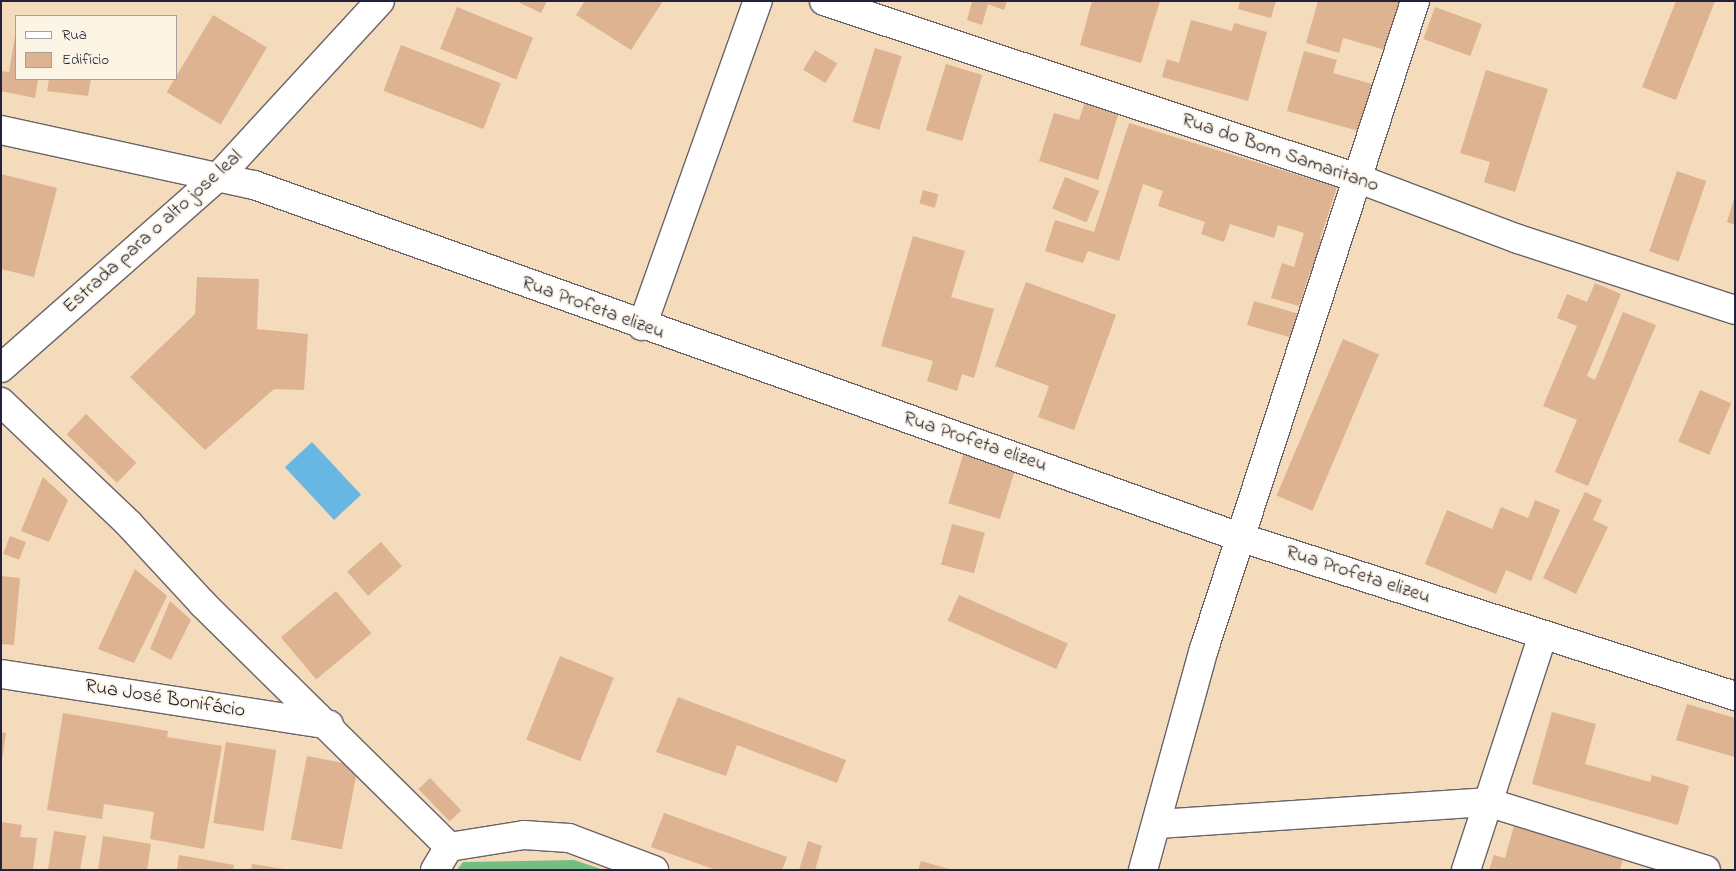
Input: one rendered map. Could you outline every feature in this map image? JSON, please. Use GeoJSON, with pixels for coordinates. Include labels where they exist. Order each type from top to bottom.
{"type":"FeatureCollection","features":[{"type":"Feature","properties":{"kind":"street","name":"Estrada para o alto jose leal"},"geometry":{"type":"LineString","coordinates":[[1,368],[220,175],[380,1]]}},
{"type":"Feature","properties":{"kind":"street"},"geometry":{"type":"LineString","coordinates":[[642,326],[758,1]]}},
{"type":"Feature","properties":{"kind":"street","name":"Rua do Bom Samaritano"},"geometry":{"type":"LineString","coordinates":[[824,1],[1354,177],[1518,239],[1735,310]]}},
{"type":"Feature","properties":{"kind":"street"},"geometry":{"type":"LineString","coordinates":[[1143,870],[1239,537],[1354,177],[1415,1]]}},
{"type":"Feature","properties":{"kind":"street","name":"Rua Profeta elizeu"},"geometry":{"type":"LineString","coordinates":[[1,130],[220,175],[1239,537],[1735,696]]}},
{"type":"Feature","properties":{"kind":"street"},"geometry":{"type":"LineString","coordinates":[[1,402],[329,724],[442,858],[524,835],[569,838],[654,870]]}},
{"type":"Feature","properties":{"kind":"street"},"geometry":{"type":"LineString","coordinates":[[1466,870],[1543,635]]}},
{"type":"Feature","properties":{"kind":"street","name":"Rua José Bonifácio"},"geometry":{"type":"LineString","coordinates":[[1,674],[329,724]]}},
{"type":"Feature","properties":{"kind":"street"},"geometry":{"type":"LineString","coordinates":[[1157,824],[1488,802],[1706,870]]}},
{"type":"Feature","properties":{"kind":"green space"},"geometry":{"type":"Polygon","coordinates":[[[574,860],[604,870],[457,870],[463,862],[574,860]]]}},
{"type":"Feature","properties":{"kind":"water"},"geometry":{"type":"Polygon","coordinates":[[[312,442],[361,495],[334,520],[285,467],[312,442]]]}},
{"type":"Feature","properties":{"kind":"building"},"geometry":{"type":"Polygon","coordinates":[[[516,1],[547,1],[541,13],[516,1]]]}},
{"type":"Feature","properties":{"kind":"building"},"geometry":{"type":"Polygon","coordinates":[[[585,1],[663,1],[631,50],[576,15],[585,1]]]}},
{"type":"Feature","properties":{"kind":"building"},"geometry":{"type":"Polygon","coordinates":[[[972,1],[1007,1],[1004,10],[988,4],[982,25],[967,20],[972,1]]]}},
{"type":"Feature","properties":{"kind":"building"},"geometry":{"type":"Polygon","coordinates":[[[1092,1],[1160,1],[1141,63],[1080,45],[1092,1]]]}},
{"type":"Feature","properties":{"kind":"building"},"geometry":{"type":"Polygon","coordinates":[[[1240,1],[1276,1],[1271,18],[1238,9],[1240,1]]]}},
{"type":"Feature","properties":{"kind":"building"},"geometry":{"type":"Polygon","coordinates":[[[1318,1],[1403,1],[1389,51],[1343,38],[1339,53],[1306,43],[1318,1]]]}},
{"type":"Feature","properties":{"kind":"building"},"geometry":{"type":"Polygon","coordinates":[[[1676,1],[1715,1],[1676,100],[1642,87],[1676,1]]]}},
{"type":"Feature","properties":{"kind":"building"},"geometry":{"type":"Polygon","coordinates":[[[457,7],[533,38],[516,79],[440,49],[457,7]]]}},
{"type":"Feature","properties":{"kind":"building"},"geometry":{"type":"Polygon","coordinates":[[[1435,7],[1482,24],[1470,56],[1423,39],[1435,7]]]}},
{"type":"Feature","properties":{"kind":"building"},"geometry":{"type":"Polygon","coordinates":[[[213,15],[267,47],[221,125],[167,92],[174,80],[178,80],[178,73],[213,15]]]}},
{"type":"Feature","properties":{"kind":"building"},"geometry":{"type":"Polygon","coordinates":[[[1191,20],[1232,31],[1234,23],[1267,32],[1248,101],[1162,77],[1167,59],[1179,63],[1191,20]]]}},
{"type":"Feature","properties":{"kind":"building"},"geometry":{"type":"Polygon","coordinates":[[[15,36],[15,80],[38,80],[35,98],[1,91],[1,71],[9,72],[15,36]]]}},
{"type":"Feature","properties":{"kind":"building"},"geometry":{"type":"Polygon","coordinates":[[[401,45],[501,83],[483,129],[383,91],[401,45]]]}},
{"type":"Feature","properties":{"kind":"building"},"geometry":{"type":"Polygon","coordinates":[[[875,48],[902,56],[879,130],[852,122],[875,48]]]}},
{"type":"Feature","properties":{"kind":"building"},"geometry":{"type":"Polygon","coordinates":[[[815,50],[837,63],[825,83],[803,70],[815,50]]]}},
{"type":"Feature","properties":{"kind":"building"},"geometry":{"type":"Polygon","coordinates":[[[1304,51],[1337,60],[1333,73],[1379,86],[1366,133],[1287,111],[1304,51]]]}},
{"type":"Feature","properties":{"kind":"building"},"geometry":{"type":"Polygon","coordinates":[[[946,64],[982,75],[962,141],[926,130],[946,64]]]}},
{"type":"Feature","properties":{"kind":"building"},"geometry":{"type":"Polygon","coordinates":[[[1486,70],[1548,89],[1515,192],[1484,182],[1490,162],[1460,153],[1486,70]]]}},
{"type":"Feature","properties":{"kind":"building"},"geometry":{"type":"Polygon","coordinates":[[[49,80],[91,80],[88,96],[47,91],[49,80]]]}},
{"type":"Feature","properties":{"kind":"building"},"geometry":{"type":"Polygon","coordinates":[[[1085,102],[1119,112],[1098,180],[1039,161],[1054,113],[1079,120],[1085,102]]]}},
{"type":"Feature","properties":{"kind":"building"},"geometry":{"type":"Polygon","coordinates":[[[1129,123],[1337,187],[1320,239],[1332,242],[1321,276],[1310,272],[1299,306],[1271,298],[1282,263],[1294,267],[1304,233],[1278,225],[1274,238],[1230,224],[1224,242],[1201,234],[1205,222],[1158,206],[1163,191],[1143,184],[1119,261],[1088,251],[1083,263],[1045,251],[1055,220],[1094,232],[1129,123]]]}},
{"type":"Feature","properties":{"kind":"building"},"geometry":{"type":"Polygon","coordinates":[[[1677,171],[1706,181],[1679,261],[1649,251],[1677,171]]]}},
{"type":"Feature","properties":{"kind":"building"},"geometry":{"type":"Polygon","coordinates":[[[1,174],[57,188],[34,277],[1,269],[1,174]]]}},
{"type":"Feature","properties":{"kind":"building"},"geometry":{"type":"Polygon","coordinates":[[[1065,177],[1099,191],[1087,222],[1052,209],[1065,177]]]}},
{"type":"Feature","properties":{"kind":"building"},"geometry":{"type":"Polygon","coordinates":[[[923,190],[938,194],[935,208],[919,204],[923,190]]]}},
{"type":"Feature","properties":{"kind":"building"},"geometry":{"type":"Polygon","coordinates":[[[1735,199],[1735,225],[1727,222],[1735,199]]]}},
{"type":"Feature","properties":{"kind":"building"},"geometry":{"type":"Polygon","coordinates":[[[913,236],[965,251],[951,297],[994,309],[974,378],[962,374],[957,391],[927,381],[933,361],[881,346],[913,236]]]}},
{"type":"Feature","properties":{"kind":"building"},"geometry":{"type":"Polygon","coordinates":[[[197,277],[259,279],[257,329],[308,334],[304,390],[274,389],[205,450],[130,377],[195,314],[197,277]]]}},
{"type":"Feature","properties":{"kind":"building"},"geometry":{"type":"Polygon","coordinates":[[[1026,282],[1116,315],[1074,430],[1038,417],[1049,386],[995,366],[1026,282]]]}},
{"type":"Feature","properties":{"kind":"building"},"geometry":{"type":"Polygon","coordinates":[[[1595,283],[1621,294],[1587,376],[1595,380],[1623,312],[1656,325],[1588,486],[1555,472],[1577,420],[1543,406],[1577,326],[1557,318],[1567,294],[1587,302],[1595,283]]]}},
{"type":"Feature","properties":{"kind":"building"},"geometry":{"type":"Polygon","coordinates":[[[1254,301],[1302,315],[1295,339],[1247,325],[1254,301]]]}},
{"type":"Feature","properties":{"kind":"building"},"geometry":{"type":"Polygon","coordinates":[[[1343,339],[1379,354],[1312,511],[1277,495],[1343,339]]]}},
{"type":"Feature","properties":{"kind":"building"},"geometry":{"type":"Polygon","coordinates":[[[1700,390],[1731,403],[1709,455],[1678,442],[1700,390]]]}},
{"type":"Feature","properties":{"kind":"building"},"geometry":{"type":"Polygon","coordinates":[[[86,414],[136,463],[117,483],[67,434],[86,414]]]}},
{"type":"Feature","properties":{"kind":"building"},"geometry":{"type":"Polygon","coordinates":[[[967,442],[1019,458],[1000,519],[948,503],[967,442]]]}},
{"type":"Feature","properties":{"kind":"building"},"geometry":{"type":"Polygon","coordinates":[[[43,477],[68,500],[49,542],[21,531],[43,477]]]}},
{"type":"Feature","properties":{"kind":"building"},"geometry":{"type":"Polygon","coordinates":[[[1585,492],[1602,500],[1593,520],[1608,527],[1576,594],[1543,578],[1585,492]]]}},
{"type":"Feature","properties":{"kind":"building"},"geometry":{"type":"Polygon","coordinates":[[[1535,500],[1560,510],[1531,581],[1506,570],[1496,594],[1425,564],[1447,510],[1492,529],[1501,507],[1528,518],[1535,500]]]}},
{"type":"Feature","properties":{"kind":"building"},"geometry":{"type":"Polygon","coordinates":[[[952,524],[985,533],[974,573],[941,565],[952,524]]]}},
{"type":"Feature","properties":{"kind":"building"},"geometry":{"type":"Polygon","coordinates":[[[10,536],[26,542],[19,560],[3,554],[10,536]]]}},
{"type":"Feature","properties":{"kind":"building"},"geometry":{"type":"Polygon","coordinates":[[[381,542],[402,566],[368,596],[347,572],[381,542]]]}},
{"type":"Feature","properties":{"kind":"building"},"geometry":{"type":"Polygon","coordinates":[[[135,569],[167,596],[134,663],[98,649],[135,569]]]}},
{"type":"Feature","properties":{"kind":"building"},"geometry":{"type":"Polygon","coordinates":[[[1,576],[20,578],[14,645],[1,644],[1,576]]]}},
{"type":"Feature","properties":{"kind":"building"},"geometry":{"type":"Polygon","coordinates":[[[336,591],[371,633],[316,679],[281,637],[336,591]]]}},
{"type":"Feature","properties":{"kind":"building"},"geometry":{"type":"Polygon","coordinates":[[[959,595],[1068,643],[1056,669],[948,621],[959,595]]]}},
{"type":"Feature","properties":{"kind":"building"},"geometry":{"type":"Polygon","coordinates":[[[170,601],[191,620],[171,660],[150,649],[170,601]]]}},
{"type":"Feature","properties":{"kind":"building"},"geometry":{"type":"Polygon","coordinates":[[[560,656],[614,678],[580,761],[526,739],[560,656]]]}},
{"type":"Feature","properties":{"kind":"building"},"geometry":{"type":"Polygon","coordinates":[[[678,697],[846,760],[837,783],[737,745],[726,776],[656,752],[678,697]]]}},
{"type":"Feature","properties":{"kind":"building"},"geometry":{"type":"Polygon","coordinates":[[[1687,704],[1735,718],[1735,757],[1676,740],[1687,704]]]}},
{"type":"Feature","properties":{"kind":"building"},"geometry":{"type":"Polygon","coordinates":[[[1552,712],[1596,724],[1585,764],[1650,782],[1652,775],[1689,786],[1678,825],[1532,784],[1552,712]]]}},
{"type":"Feature","properties":{"kind":"building"},"geometry":{"type":"Polygon","coordinates":[[[63,713],[168,731],[167,737],[222,746],[204,849],[150,839],[154,812],[104,804],[102,819],[47,810],[63,713]]]}},
{"type":"Feature","properties":{"kind":"building"},"geometry":{"type":"Polygon","coordinates":[[[1,732],[6,733],[2,759],[1,759],[1,732]]]}},
{"type":"Feature","properties":{"kind":"building"},"geometry":{"type":"Polygon","coordinates":[[[226,742],[276,750],[264,831],[213,823],[226,742]]]}},
{"type":"Feature","properties":{"kind":"building"},"geometry":{"type":"Polygon","coordinates":[[[307,756],[358,766],[342,849],[291,839],[307,756]]]}},
{"type":"Feature","properties":{"kind":"building"},"geometry":{"type":"Polygon","coordinates":[[[430,778],[461,810],[450,821],[418,789],[430,778]]]}},
{"type":"Feature","properties":{"kind":"building"},"geometry":{"type":"Polygon","coordinates":[[[664,813],[787,857],[782,870],[716,870],[651,847],[664,813]]]}},
{"type":"Feature","properties":{"kind":"building"},"geometry":{"type":"Polygon","coordinates":[[[1,822],[22,825],[20,837],[37,838],[33,870],[1,870],[1,822]]]}},
{"type":"Feature","properties":{"kind":"building"},"geometry":{"type":"Polygon","coordinates":[[[1515,822],[1624,854],[1620,870],[1489,870],[1494,855],[1505,858],[1515,822]]]}},
{"type":"Feature","properties":{"kind":"building"},"geometry":{"type":"Polygon","coordinates":[[[54,831],[86,836],[80,870],[48,870],[54,831]]]}},
{"type":"Feature","properties":{"kind":"building"},"geometry":{"type":"Polygon","coordinates":[[[103,836],[151,844],[147,870],[98,870],[103,836]]]}},
{"type":"Feature","properties":{"kind":"building"},"geometry":{"type":"Polygon","coordinates":[[[808,841],[822,846],[815,870],[799,870],[808,841]]]}},
{"type":"Feature","properties":{"kind":"building"},"geometry":{"type":"Polygon","coordinates":[[[179,855],[234,865],[233,870],[177,870],[179,855]]]}},
{"type":"Feature","properties":{"kind":"building"},"geometry":{"type":"Polygon","coordinates":[[[921,861],[949,869],[949,870],[918,870],[921,861]]]}},
{"type":"Feature","properties":{"kind":"building"},"geometry":{"type":"Polygon","coordinates":[[[252,864],[284,869],[284,870],[251,870],[252,864]]]}}]}
